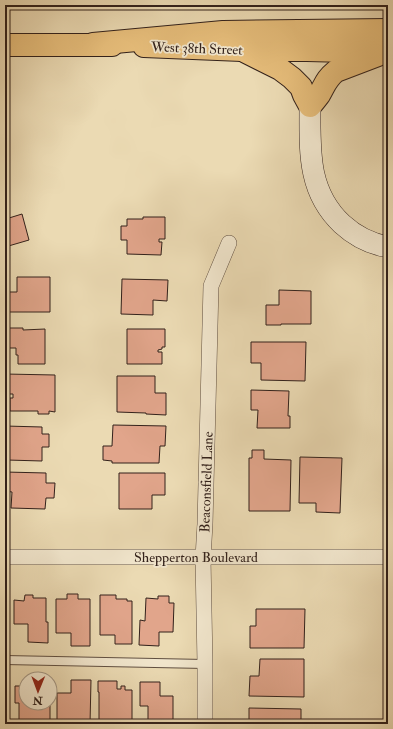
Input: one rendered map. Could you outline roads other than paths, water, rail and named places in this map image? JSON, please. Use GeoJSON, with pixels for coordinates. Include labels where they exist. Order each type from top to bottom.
{"type":"FeatureCollection","features":[{"type":"Feature","properties":{"kind":"main road"},"geometry":{"type":"LineString","coordinates":[[93,44],[222,32],[388,30]]}},
{"type":"Feature","properties":{"kind":"main road","name":"West 38th Street"},"geometry":{"type":"LineString","coordinates":[[5,45],[93,44],[242,50],[387,52]]}},
{"type":"Feature","properties":{"kind":"main road"},"geometry":{"type":"LineString","coordinates":[[242,50],[289,75],[301,87],[310,106],[318,96],[325,82],[336,71],[387,52]]}},
{"type":"Feature","properties":{"kind":"street"},"geometry":{"type":"LineString","coordinates":[[310,106],[311,158],[316,184],[320,195],[337,220],[352,233],[370,242],[388,247]]}},
{"type":"Feature","properties":{"kind":"street","name":"Beaconsfield Lane"},"geometry":{"type":"LineString","coordinates":[[205,724],[206,664],[203,558],[211,286],[229,243]]}},
{"type":"Feature","properties":{"kind":"street","name":"Shepperton Boulevard"},"geometry":{"type":"LineString","coordinates":[[5,557],[388,557]]}},
{"type":"Feature","properties":{"kind":"lane"},"geometry":{"type":"LineString","coordinates":[[5,660],[206,664]]}}]}
